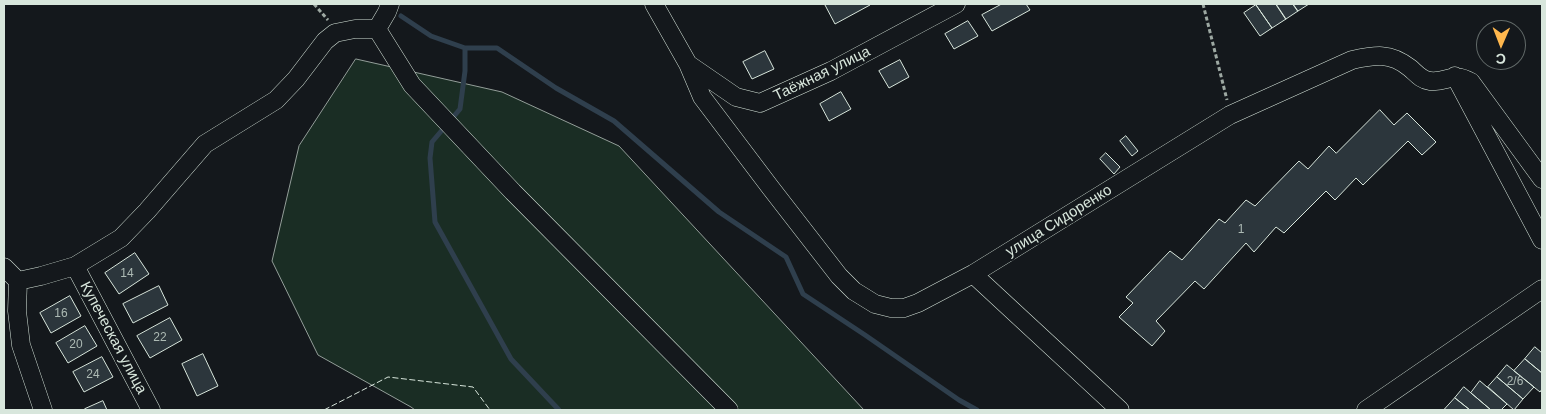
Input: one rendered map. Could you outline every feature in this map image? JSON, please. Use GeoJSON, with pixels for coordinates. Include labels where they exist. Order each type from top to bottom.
{"type":"FeatureCollection","features":[{"type":"Feature","properties":{"kind":"street"},"geometry":{"type":"LineString","coordinates":[[377,29],[390,4]]}},
{"type":"Feature","properties":{"kind":"street","name":"улица Сидоренко"},"geometry":{"type":"LineString","coordinates":[[654,4],[688,64],[702,97],[839,276],[854,291],[875,304],[891,308],[904,308],[918,303],[973,274],[1230,115],[1352,60],[1372,56],[1385,56],[1396,59],[1422,79],[1429,81],[1455,76]]}},
{"type":"Feature","properties":{"kind":"street","name":"Таёжная улица"},"geometry":{"type":"LineString","coordinates":[[688,64],[736,97],[760,104],[831,72],[956,4]]}},
{"type":"Feature","properties":{"kind":"street"},"geometry":{"type":"LineString","coordinates":[[18,281],[75,266],[121,238],[205,144],[276,100],[296,79],[324,41],[335,33],[355,28],[377,29]]}},
{"type":"Feature","properties":{"kind":"street"},"geometry":{"type":"LineString","coordinates":[[377,29],[412,85],[458,135],[512,192],[729,410]]}},
{"type":"Feature","properties":{"kind":"street"},"geometry":{"type":"LineString","coordinates":[[1455,76],[1462,77],[1471,82],[1542,178]]}},
{"type":"Feature","properties":{"kind":"street"},"geometry":{"type":"LineString","coordinates":[[1455,76],[1542,240]]}},
{"type":"Feature","properties":{"kind":"street","name":"Купеческая улица"},"geometry":{"type":"LineString","coordinates":[[75,266],[151,410]]}},
{"type":"Feature","properties":{"kind":"street"},"geometry":{"type":"LineString","coordinates":[[4,267],[18,281],[17,311],[21,345],[43,410]]}},
{"type":"Feature","properties":{"kind":"street"},"geometry":{"type":"LineString","coordinates":[[973,274],[1120,410]]}},
{"type":"Feature","properties":{"kind":"street"},"geometry":{"type":"LineString","coordinates":[[1366,410],[1542,289]]}},
{"type":"Feature","properties":{"kind":"path"},"geometry":{"type":"LineString","coordinates":[[314,4],[327,18],[335,33]]}},
{"type":"Feature","properties":{"kind":"path"},"geometry":{"type":"LineString","coordinates":[[1203,4],[1230,115]]}},
{"type":"Feature","properties":{"kind":"green space"},"geometry":{"type":"Polygon","coordinates":[[[356,59],[502,92],[619,146],[864,410],[415,410],[318,355],[272,261],[299,146],[356,59]]]}},
{"type":"Feature","properties":{"kind":"building"},"geometry":{"type":"Polygon","coordinates":[[[1002,4],[1026,4],[1030,10],[992,31],[982,15],[1002,4]]]}},
{"type":"Feature","properties":{"kind":"building"},"geometry":{"type":"Polygon","coordinates":[[[1276,4],[1286,19],[1272,28],[1256,5],[1276,4]]]}},
{"type":"Feature","properties":{"kind":"building"},"geometry":{"type":"Polygon","coordinates":[[[1276,4],[1293,4],[1298,11],[1286,19],[1276,4]]]}},
{"type":"Feature","properties":{"kind":"building"},"geometry":{"type":"Polygon","coordinates":[[[1293,4],[1309,4],[1298,11],[1293,4]]]}},
{"type":"Feature","properties":{"kind":"building"},"geometry":{"type":"Polygon","coordinates":[[[825,5],[870,5],[835,24],[825,5]]]}},
{"type":"Feature","properties":{"kind":"building"},"geometry":{"type":"Polygon","coordinates":[[[1256,5],[1272,28],[1260,36],[1244,13],[1256,5]]]}},
{"type":"Feature","properties":{"kind":"building"},"geometry":{"type":"Polygon","coordinates":[[[968,21],[978,36],[954,49],[945,34],[968,21]]]}},
{"type":"Feature","properties":{"kind":"building"},"geometry":{"type":"Polygon","coordinates":[[[765,51],[774,69],[752,79],[743,62],[765,51]]]}},
{"type":"Feature","properties":{"kind":"building"},"geometry":{"type":"Polygon","coordinates":[[[900,60],[909,77],[889,88],[879,71],[900,60]]]}},
{"type":"Feature","properties":{"kind":"building"},"geometry":{"type":"Polygon","coordinates":[[[841,92],[851,109],[829,121],[820,104],[841,92]]]}},
{"type":"Feature","properties":{"kind":"building"},"geometry":{"type":"Polygon","coordinates":[[[1380,110],[1394,125],[1407,113],[1436,142],[1422,155],[1408,141],[1363,185],[1356,178],[1335,200],[1326,191],[1284,233],[1276,227],[1254,252],[1246,243],[1204,289],[1195,281],[1156,321],[1165,331],[1152,346],[1119,317],[1133,303],[1126,297],[1170,251],[1182,260],[1219,219],[1225,223],[1246,200],[1255,206],[1299,161],[1308,169],[1329,146],[1336,153],[1380,110]]]}},
{"type":"Feature","properties":{"kind":"building"},"geometry":{"type":"Polygon","coordinates":[[[1126,136],[1138,151],[1132,156],[1120,141],[1126,136]]]}},
{"type":"Feature","properties":{"kind":"building"},"geometry":{"type":"Polygon","coordinates":[[[1106,153],[1120,167],[1114,174],[1100,159],[1106,153]]]}},
{"type":"Feature","properties":{"kind":"building"},"geometry":{"type":"Polygon","coordinates":[[[135,253],[149,274],[119,294],[105,273],[135,253]]]}},
{"type":"Feature","properties":{"kind":"building"},"geometry":{"type":"Polygon","coordinates":[[[159,286],[168,305],[133,323],[123,304],[159,286]]]}},
{"type":"Feature","properties":{"kind":"building"},"geometry":{"type":"Polygon","coordinates":[[[70,296],[81,316],[51,333],[40,313],[70,296]]]}},
{"type":"Feature","properties":{"kind":"building"},"geometry":{"type":"Polygon","coordinates":[[[170,318],[182,340],[150,358],[137,336],[170,318]]]}},
{"type":"Feature","properties":{"kind":"building"},"geometry":{"type":"Polygon","coordinates":[[[85,326],[97,346],[68,363],[56,343],[85,326]]]}},
{"type":"Feature","properties":{"kind":"building"},"geometry":{"type":"Polygon","coordinates":[[[1535,347],[1542,353],[1542,373],[1525,359],[1535,347]]]}},
{"type":"Feature","properties":{"kind":"building"},"geometry":{"type":"Polygon","coordinates":[[[203,354],[218,386],[197,396],[182,364],[203,354]]]}},
{"type":"Feature","properties":{"kind":"building"},"geometry":{"type":"Polygon","coordinates":[[[102,357],[113,377],[84,392],[73,372],[102,357]]]}},
{"type":"Feature","properties":{"kind":"building"},"geometry":{"type":"Polygon","coordinates":[[[1525,359],[1542,373],[1542,389],[1540,392],[1514,371],[1525,359]]]}},
{"type":"Feature","properties":{"kind":"building"},"geometry":{"type":"Polygon","coordinates":[[[1507,365],[1534,387],[1523,399],[1497,377],[1507,365]]]}},
{"type":"Feature","properties":{"kind":"building"},"geometry":{"type":"Polygon","coordinates":[[[1497,377],[1523,399],[1514,410],[1488,387],[1497,377]]]}},
{"type":"Feature","properties":{"kind":"building"},"geometry":{"type":"Polygon","coordinates":[[[1480,381],[1507,404],[1501,410],[1491,410],[1471,393],[1480,381]]]}},
{"type":"Feature","properties":{"kind":"building"},"geometry":{"type":"Polygon","coordinates":[[[1464,387],[1491,410],[1470,410],[1455,398],[1464,387]]]}},
{"type":"Feature","properties":{"kind":"building"},"geometry":{"type":"Polygon","coordinates":[[[1455,398],[1470,410],[1445,409],[1455,398]]]}},
{"type":"Feature","properties":{"kind":"building"},"geometry":{"type":"Polygon","coordinates":[[[103,401],[107,410],[85,409],[103,401]]]}},
{"type":"Feature","properties":{"kind":"waterway"},"geometry":{"type":"LineString","coordinates":[[401,16],[431,36],[465,48],[497,48],[556,88],[614,121],[719,212],[786,257],[803,294],[959,400],[977,410]]}},
{"type":"Feature","properties":{"kind":"waterway"},"geometry":{"type":"LineString","coordinates":[[465,48],[465,71],[460,109],[432,142],[430,158],[435,222],[511,359],[559,410]]}},
{"type":"Feature","properties":{"kind":"fence"},"geometry":{"type":"LineString","coordinates":[[324,410],[388,377],[473,387],[490,410]]}}]}
